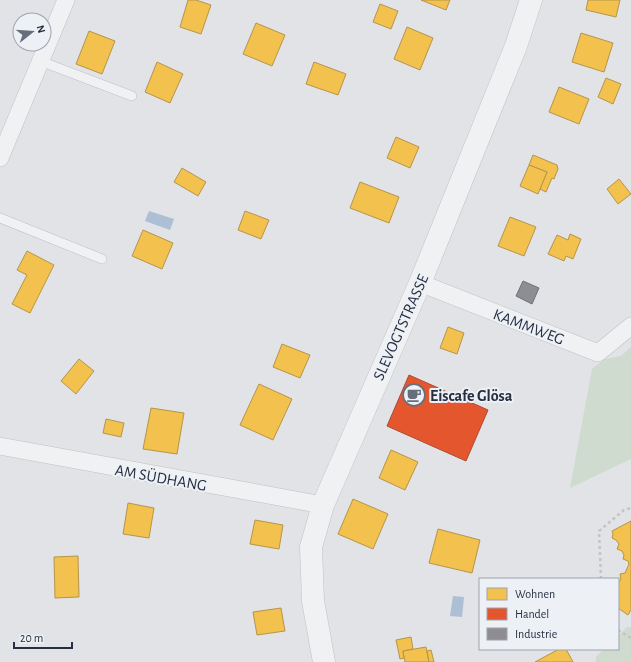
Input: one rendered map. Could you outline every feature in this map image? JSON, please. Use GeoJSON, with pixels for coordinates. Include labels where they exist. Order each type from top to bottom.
{"type":"FeatureCollection","features":[{"type":"Feature","properties":{"kind":"street"},"geometry":{"type":"LineString","coordinates":[[0,158],[66,0]]}},
{"type":"Feature","properties":{"kind":"street","name":"SLEVOGTSTRASSE"},"geometry":{"type":"LineString","coordinates":[[324,662],[313,602],[311,547],[323,505],[420,283],[516,46],[531,0]]}},
{"type":"Feature","properties":{"kind":"street","name":"KAMMWEG"},"geometry":{"type":"LineString","coordinates":[[420,283],[598,353],[631,326]]}},
{"type":"Feature","properties":{"kind":"street","name":"AM SÜDHANG"},"geometry":{"type":"LineString","coordinates":[[0,446],[323,505]]}},
{"type":"Feature","properties":{"kind":"lane"},"geometry":{"type":"LineString","coordinates":[[40,61],[132,96]]}},
{"type":"Feature","properties":{"kind":"lane"},"geometry":{"type":"LineString","coordinates":[[0,218],[102,259]]}},
{"type":"Feature","properties":{"kind":"path"},"geometry":{"type":"LineString","coordinates":[[600,578],[599,531],[624,510],[631,508]]}},
{"type":"Feature","properties":{"kind":"path"},"geometry":{"type":"LineString","coordinates":[[619,631],[631,638]]}},
{"type":"Feature","properties":{"kind":"shaded area"},"geometry":{"type":"Polygon","coordinates":[[[631,347],[631,459],[570,488],[592,369],[605,359],[621,356],[631,347]]]}},
{"type":"Feature","properties":{"kind":"shaded area"},"geometry":{"type":"Polygon","coordinates":[[[627,627],[631,627],[631,662],[596,662],[596,657],[603,650],[619,650],[619,635],[627,627]]]}},
{"type":"Feature","properties":{"kind":"water"},"geometry":{"type":"Polygon","coordinates":[[[149,211],[174,219],[170,230],[145,221],[149,211]]]}},
{"type":"Feature","properties":{"kind":"water"},"geometry":{"type":"Polygon","coordinates":[[[453,596],[464,597],[462,617],[450,616],[453,596]]]}},
{"type":"Feature","properties":{"kind":"building: Wohnen"},"geometry":{"type":"Polygon","coordinates":[[[188,0],[196,0],[211,5],[201,34],[180,27],[188,0]]]}},
{"type":"Feature","properties":{"kind":"building: Wohnen"},"geometry":{"type":"Polygon","coordinates":[[[421,0],[450,0],[446,10],[421,0]]]}},
{"type":"Feature","properties":{"kind":"building: Wohnen"},"geometry":{"type":"Polygon","coordinates":[[[588,0],[620,0],[616,17],[586,10],[588,0]]]}},
{"type":"Feature","properties":{"kind":"building: Wohnen"},"geometry":{"type":"Polygon","coordinates":[[[380,4],[398,11],[391,29],[373,22],[380,4]]]}},
{"type":"Feature","properties":{"kind":"building: Wohnen"},"geometry":{"type":"Polygon","coordinates":[[[256,23],[285,35],[272,66],[243,54],[256,23]]]}},
{"type":"Feature","properties":{"kind":"building: Wohnen"},"geometry":{"type":"Polygon","coordinates":[[[407,27],[433,38],[420,70],[394,59],[407,27]]]}},
{"type":"Feature","properties":{"kind":"building: Wohnen"},"geometry":{"type":"Polygon","coordinates":[[[89,31],[115,41],[102,74],[76,64],[89,31]]]}},
{"type":"Feature","properties":{"kind":"building: Wohnen"},"geometry":{"type":"Polygon","coordinates":[[[581,33],[613,43],[604,72],[572,62],[581,33]]]}},
{"type":"Feature","properties":{"kind":"building: Wohnen"},"geometry":{"type":"Polygon","coordinates":[[[157,62],[183,74],[170,103],[145,92],[157,62]]]}},
{"type":"Feature","properties":{"kind":"building: Wohnen"},"geometry":{"type":"Polygon","coordinates":[[[314,62],[346,74],[338,95],[306,84],[314,62]]]}},
{"type":"Feature","properties":{"kind":"building: Wohnen"},"geometry":{"type":"Polygon","coordinates":[[[606,78],[621,84],[613,104],[598,97],[606,78]]]}},
{"type":"Feature","properties":{"kind":"building: Wohnen"},"geometry":{"type":"Polygon","coordinates":[[[559,87],[589,99],[579,124],[549,112],[559,87]]]}},
{"type":"Feature","properties":{"kind":"building: Wohnen"},"geometry":{"type":"Polygon","coordinates":[[[396,137],[419,147],[410,168],[387,158],[396,137]]]}},
{"type":"Feature","properties":{"kind":"building: Wohnen"},"geometry":{"type":"Polygon","coordinates":[[[533,155],[557,165],[558,169],[554,179],[552,178],[546,192],[540,189],[547,172],[529,165],[533,155]]]}},
{"type":"Feature","properties":{"kind":"building: Wohnen"},"geometry":{"type":"Polygon","coordinates":[[[529,165],[547,172],[538,194],[520,186],[529,165]]]}},
{"type":"Feature","properties":{"kind":"building: Wohnen"},"geometry":{"type":"Polygon","coordinates":[[[182,168],[206,182],[198,196],[174,182],[182,168]]]}},
{"type":"Feature","properties":{"kind":"building: Wohnen"},"geometry":{"type":"Polygon","coordinates":[[[619,179],[631,194],[618,204],[607,189],[619,179]]]}},
{"type":"Feature","properties":{"kind":"building: Wohnen"},"geometry":{"type":"Polygon","coordinates":[[[360,182],[399,197],[389,223],[350,208],[360,182]]]}},
{"type":"Feature","properties":{"kind":"building: Wohnen"},"geometry":{"type":"Polygon","coordinates":[[[245,211],[269,220],[261,239],[238,230],[245,211]]]}},
{"type":"Feature","properties":{"kind":"building: Wohnen"},"geometry":{"type":"Polygon","coordinates":[[[510,217],[536,227],[524,256],[498,246],[510,217]]]}},
{"type":"Feature","properties":{"kind":"building: Wohnen"},"geometry":{"type":"Polygon","coordinates":[[[143,230],[173,243],[162,269],[132,256],[143,230]]]}},
{"type":"Feature","properties":{"kind":"building: Wohnen"},"geometry":{"type":"Polygon","coordinates":[[[570,234],[581,239],[573,259],[566,256],[564,261],[548,254],[557,235],[568,240],[570,234]]]}},
{"type":"Feature","properties":{"kind":"building: Wohnen"},"geometry":{"type":"Polygon","coordinates":[[[27,251],[54,265],[30,313],[12,304],[27,275],[17,270],[27,251]]]}},
{"type":"Feature","properties":{"kind":"building: Wohnen"},"geometry":{"type":"Polygon","coordinates":[[[448,327],[464,333],[457,354],[440,348],[448,327]]]}},
{"type":"Feature","properties":{"kind":"building: Wohnen"},"geometry":{"type":"Polygon","coordinates":[[[282,344],[310,355],[300,378],[273,367],[282,344]]]}},
{"type":"Feature","properties":{"kind":"building: Wohnen"},"geometry":{"type":"Polygon","coordinates":[[[79,359],[94,371],[76,394],[61,381],[79,359]]]}},
{"type":"Feature","properties":{"kind":"building: Wohnen"},"geometry":{"type":"Polygon","coordinates":[[[259,384],[292,399],[273,440],[240,425],[259,384]]]}},
{"type":"Feature","properties":{"kind":"building: Wohnen"},"geometry":{"type":"Polygon","coordinates":[[[151,408],[184,413],[177,454],[143,449],[151,408]]]}},
{"type":"Feature","properties":{"kind":"building: Wohnen"},"geometry":{"type":"Polygon","coordinates":[[[106,419],[124,423],[121,437],[103,433],[106,419]]]}},
{"type":"Feature","properties":{"kind":"building: Wohnen"},"geometry":{"type":"Polygon","coordinates":[[[391,450],[418,462],[405,490],[379,478],[391,450]]]}},
{"type":"Feature","properties":{"kind":"building: Wohnen"},"geometry":{"type":"Polygon","coordinates":[[[353,499],[388,514],[373,549],[338,534],[353,499]]]}},
{"type":"Feature","properties":{"kind":"building: Wohnen"},"geometry":{"type":"Polygon","coordinates":[[[128,503],[154,508],[149,538],[123,534],[128,503]]]}},
{"type":"Feature","properties":{"kind":"building: Wohnen"},"geometry":{"type":"Polygon","coordinates":[[[255,520],[283,525],[279,549],[250,544],[255,520]]]}},
{"type":"Feature","properties":{"kind":"building: Wohnen"},"geometry":{"type":"Polygon","coordinates":[[[631,521],[631,610],[628,615],[619,609],[619,582],[621,579],[620,574],[625,573],[629,564],[628,561],[623,559],[624,555],[622,551],[617,549],[619,544],[612,538],[612,531],[631,521]]]}},
{"type":"Feature","properties":{"kind":"building: Wohnen"},"geometry":{"type":"Polygon","coordinates":[[[438,529],[480,540],[472,573],[429,563],[438,529]]]}},
{"type":"Feature","properties":{"kind":"building: Wohnen"},"geometry":{"type":"Polygon","coordinates":[[[78,556],[79,597],[55,598],[54,557],[78,556]]]}},
{"type":"Feature","properties":{"kind":"building: Wohnen"},"geometry":{"type":"Polygon","coordinates":[[[281,608],[285,631],[257,635],[253,612],[281,608]]]}},
{"type":"Feature","properties":{"kind":"building: Wohnen"},"geometry":{"type":"Polygon","coordinates":[[[411,637],[413,649],[403,651],[404,658],[400,659],[396,640],[411,637]]]}},
{"type":"Feature","properties":{"kind":"building: Wohnen"},"geometry":{"type":"Polygon","coordinates":[[[426,647],[429,662],[405,662],[403,651],[426,647]]]}},
{"type":"Feature","properties":{"kind":"building: Wohnen"},"geometry":{"type":"Polygon","coordinates":[[[431,650],[434,662],[429,662],[427,651],[431,650]]]}},
{"type":"Feature","properties":{"kind":"building: Wohnen"},"geometry":{"type":"Polygon","coordinates":[[[557,650],[567,650],[573,662],[535,662],[557,650]]]}},
{"type":"Feature","properties":{"kind":"building: Handel"},"geometry":{"type":"Polygon","coordinates":[[[409,375],[488,410],[466,461],[387,426],[409,375]]]}},
{"type":"Feature","properties":{"kind":"building: Industrie"},"geometry":{"type":"Polygon","coordinates":[[[523,281],[539,288],[532,304],[516,296],[523,281]]]}},
{"type":"Feature","properties":{"kind":"place","name":"Eiscafe Glösa"},"geometry":{"type":"Point","coordinates":[414,395]}}]}
